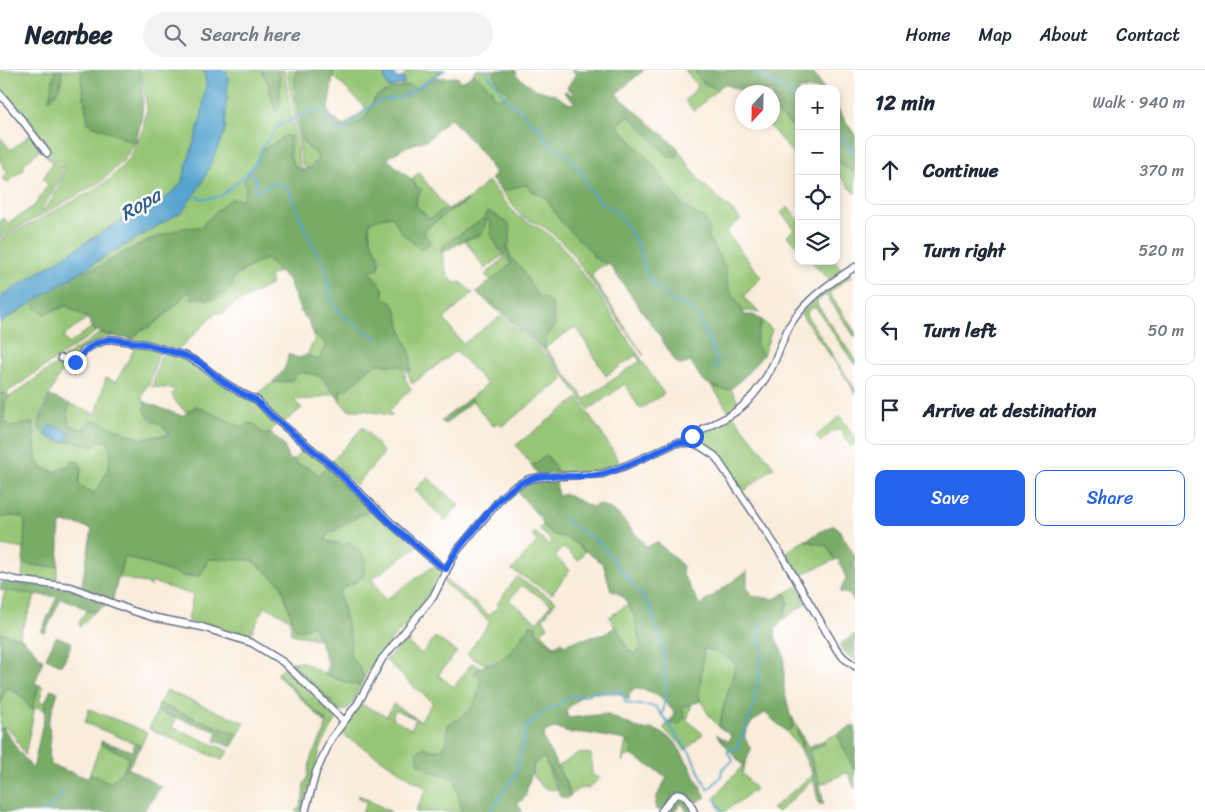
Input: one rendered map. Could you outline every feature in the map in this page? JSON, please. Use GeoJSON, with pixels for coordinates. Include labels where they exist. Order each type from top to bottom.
{"type":"FeatureCollection","features":[{"type":"Feature","properties":{"kind":"street"},"geometry":{"type":"LineString","coordinates":[[0,94],[47,153]]}},
{"type":"Feature","properties":{"kind":"street"},"geometry":{"type":"LineString","coordinates":[[685,443],[701,430],[732,414],[748,401],[764,380],[790,326],[799,312],[822,290],[855,267]]}},
{"type":"Feature","properties":{"kind":"street"},"geometry":{"type":"LineString","coordinates":[[61,358],[75,362],[86,350],[95,344],[110,339],[145,344],[186,356],[199,362],[222,381],[256,400],[272,416],[332,466],[392,525],[446,569]]}},
{"type":"Feature","properties":{"kind":"street"},"geometry":{"type":"LineString","coordinates":[[305,812],[323,754],[331,739],[358,703],[382,659],[433,598],[456,552],[496,502],[512,488],[529,479],[602,474],[625,466],[676,443],[700,446],[715,456],[781,554],[838,650],[844,658],[855,666]]}},
{"type":"Feature","properties":{"kind":"street"},"geometry":{"type":"LineString","coordinates":[[0,576],[15,580],[71,587],[145,615],[202,626],[252,643],[283,662],[344,721]]}},
{"type":"Feature","properties":{"kind":"street"},"geometry":{"type":"LineString","coordinates":[[661,812],[673,796],[679,794],[688,799],[694,812]]}},
{"type":"Feature","properties":{"kind":"green space"},"geometry":{"type":"Polygon","coordinates":[[[0,70],[55,70],[50,99],[60,88],[62,70],[82,70],[81,77],[88,123],[135,143],[123,161],[101,182],[0,238],[0,221],[4,218],[8,223],[34,206],[48,185],[43,179],[52,163],[45,155],[46,153],[60,165],[61,172],[57,185],[39,213],[48,205],[55,193],[64,169],[61,163],[49,153],[0,92],[0,70]]]}},
{"type":"Feature","properties":{"kind":"green space"},"geometry":{"type":"Polygon","coordinates":[[[55,70],[62,70],[60,83],[58,90],[49,100],[55,70]]]}},
{"type":"Feature","properties":{"kind":"green space"},"geometry":{"type":"Polygon","coordinates":[[[82,70],[139,70],[143,107],[135,143],[88,123],[81,77],[82,70]]]}},
{"type":"Feature","properties":{"kind":"green space"},"geometry":{"type":"Polygon","coordinates":[[[141,70],[204,70],[206,85],[201,119],[181,184],[164,200],[142,207],[0,297],[0,240],[96,189],[111,178],[130,158],[143,129],[147,108],[141,70]]]}},
{"type":"Feature","properties":{"kind":"green space"},"geometry":{"type":"Polygon","coordinates":[[[226,70],[261,70],[278,110],[280,108],[280,77],[278,70],[284,70],[300,167],[306,170],[301,171],[293,164],[290,156],[290,137],[284,136],[279,141],[263,149],[245,179],[246,192],[242,200],[218,210],[200,227],[184,228],[149,240],[113,258],[101,267],[80,272],[183,211],[225,131],[228,78],[226,70]]]}},
{"type":"Feature","properties":{"kind":"green space"},"geometry":{"type":"Polygon","coordinates":[[[261,70],[278,70],[280,77],[280,108],[278,110],[274,107],[269,85],[261,70]]]}},
{"type":"Feature","properties":{"kind":"green space"},"geometry":{"type":"Polygon","coordinates":[[[287,70],[296,70],[295,90],[300,119],[308,148],[315,152],[318,158],[307,169],[302,165],[287,70]]]}},
{"type":"Feature","properties":{"kind":"green space"},"geometry":{"type":"Polygon","coordinates":[[[296,70],[334,70],[328,110],[330,115],[345,128],[350,128],[366,117],[376,97],[392,89],[409,85],[415,88],[402,96],[403,98],[435,78],[457,77],[462,82],[474,74],[490,88],[495,98],[499,99],[508,94],[499,85],[492,70],[515,70],[516,75],[535,89],[555,95],[570,104],[574,103],[574,101],[564,93],[565,91],[573,95],[574,93],[567,88],[576,73],[572,70],[644,70],[616,94],[676,146],[678,151],[677,157],[669,157],[632,118],[627,117],[618,125],[654,166],[682,204],[697,215],[705,217],[709,227],[708,237],[725,267],[728,285],[732,294],[745,315],[753,315],[762,320],[757,346],[763,355],[731,389],[725,390],[712,386],[702,380],[691,362],[681,365],[676,362],[609,264],[595,258],[562,223],[546,198],[530,190],[527,185],[506,191],[499,188],[491,179],[495,173],[481,152],[450,118],[429,139],[405,147],[387,159],[412,178],[416,187],[422,189],[417,196],[416,205],[429,219],[446,208],[468,199],[464,204],[451,210],[423,231],[430,242],[425,248],[420,249],[401,232],[392,216],[370,222],[371,241],[378,256],[379,268],[370,271],[370,273],[383,288],[383,297],[393,304],[398,315],[400,327],[411,355],[411,371],[398,366],[377,364],[371,367],[347,389],[340,391],[340,401],[318,375],[300,372],[291,381],[272,382],[283,370],[288,354],[299,358],[307,355],[317,360],[321,358],[321,354],[326,346],[324,341],[314,335],[308,320],[301,312],[288,279],[268,259],[246,268],[238,274],[234,278],[232,287],[217,298],[207,300],[203,298],[190,299],[192,295],[190,292],[185,294],[177,304],[150,327],[140,330],[134,338],[120,338],[94,330],[87,318],[67,306],[43,314],[32,303],[80,272],[101,266],[149,240],[183,228],[200,227],[230,199],[242,199],[246,189],[245,179],[263,149],[279,141],[284,136],[290,136],[291,158],[295,166],[304,171],[312,167],[318,160],[316,154],[304,143],[299,130],[300,120],[295,81],[296,70]]]}},
{"type":"Feature","properties":{"kind":"green space"},"geometry":{"type":"Polygon","coordinates":[[[334,70],[382,70],[389,88],[405,82],[403,76],[409,70],[443,70],[415,88],[409,85],[379,95],[374,99],[369,113],[359,123],[350,127],[342,127],[365,110],[365,107],[332,75],[334,70]]]}},
{"type":"Feature","properties":{"kind":"green space"},"geometry":{"type":"Polygon","coordinates":[[[476,70],[492,70],[499,85],[508,94],[499,99],[495,98],[490,88],[473,73],[476,70]]]}},
{"type":"Feature","properties":{"kind":"green space"},"geometry":{"type":"Polygon","coordinates":[[[685,70],[695,70],[704,83],[718,89],[694,111],[685,101],[698,86],[685,70]]]}},
{"type":"Feature","properties":{"kind":"green space"},"geometry":{"type":"Polygon","coordinates":[[[695,70],[811,70],[821,85],[795,85],[795,128],[780,115],[780,85],[735,85],[735,88],[724,84],[718,89],[704,83],[695,70]]]}},
{"type":"Feature","properties":{"kind":"green space"},"geometry":{"type":"Polygon","coordinates":[[[840,112],[855,135],[855,172],[840,163],[840,112]]]}},
{"type":"Feature","properties":{"kind":"green space"},"geometry":{"type":"Polygon","coordinates":[[[780,115],[795,128],[795,156],[773,130],[780,130],[780,115]]]}},
{"type":"Feature","properties":{"kind":"green space"},"geometry":{"type":"Polygon","coordinates":[[[627,117],[632,118],[678,151],[676,146],[698,179],[741,219],[726,232],[761,277],[745,295],[746,300],[759,311],[758,313],[743,311],[732,294],[728,285],[725,267],[708,237],[709,227],[678,199],[655,168],[617,124],[627,117]]]}},
{"type":"Feature","properties":{"kind":"green space"},"geometry":{"type":"Polygon","coordinates":[[[31,134],[41,149],[23,165],[25,169],[6,183],[2,178],[8,173],[0,161],[0,137],[11,150],[31,134]]]}},
{"type":"Feature","properties":{"kind":"green space"},"geometry":{"type":"Polygon","coordinates":[[[840,163],[855,172],[855,194],[840,176],[840,163]]]}},
{"type":"Feature","properties":{"kind":"green space"},"geometry":{"type":"Polygon","coordinates":[[[419,173],[446,208],[429,219],[416,205],[417,196],[420,193],[412,178],[419,173]]]}},
{"type":"Feature","properties":{"kind":"green space"},"geometry":{"type":"Polygon","coordinates":[[[488,181],[517,216],[546,232],[565,250],[598,294],[664,394],[640,409],[625,384],[589,410],[544,350],[549,333],[555,325],[552,304],[538,297],[521,268],[512,259],[507,247],[510,243],[506,222],[490,212],[479,222],[441,248],[449,276],[456,283],[461,282],[473,293],[444,319],[463,344],[501,316],[527,337],[552,362],[563,380],[502,426],[498,422],[493,426],[470,398],[487,384],[456,351],[412,384],[407,370],[411,371],[408,347],[400,327],[398,315],[393,304],[383,297],[383,288],[370,273],[381,259],[370,237],[370,222],[392,216],[401,232],[420,249],[425,248],[430,242],[423,231],[451,210],[464,204],[488,181]],[[573,328],[545,348],[585,399],[640,361],[636,355],[606,376],[578,330],[573,328]]]}},
{"type":"Feature","properties":{"kind":"green space"},"geometry":{"type":"Polygon","coordinates":[[[527,185],[546,198],[562,223],[591,252],[594,258],[609,264],[596,270],[592,277],[644,356],[569,249],[546,228],[521,216],[499,188],[506,191],[527,185]]]}},
{"type":"Feature","properties":{"kind":"green space"},"geometry":{"type":"Polygon","coordinates":[[[788,207],[795,215],[795,229],[781,213],[788,207]]]}},
{"type":"Feature","properties":{"kind":"green space"},"geometry":{"type":"Polygon","coordinates":[[[487,212],[509,224],[511,232],[507,247],[512,259],[521,268],[538,297],[543,297],[552,304],[555,326],[549,333],[544,350],[476,292],[511,263],[491,235],[489,220],[486,220],[484,231],[479,235],[465,240],[442,253],[441,249],[449,241],[485,218],[487,212]]]}},
{"type":"Feature","properties":{"kind":"green space"},"geometry":{"type":"Polygon","coordinates":[[[486,219],[491,224],[494,243],[511,264],[491,281],[485,275],[504,258],[502,256],[485,269],[465,240],[484,231],[486,219]]]}},
{"type":"Feature","properties":{"kind":"green space"},"geometry":{"type":"Polygon","coordinates":[[[795,229],[795,244],[787,236],[795,229]]]}},
{"type":"Feature","properties":{"kind":"green space"},"geometry":{"type":"Polygon","coordinates":[[[262,259],[268,259],[279,272],[269,276],[272,284],[236,303],[224,313],[216,313],[179,349],[128,339],[159,320],[188,293],[190,292],[192,295],[203,298],[262,259]]]}},
{"type":"Feature","properties":{"kind":"green space"},"geometry":{"type":"Polygon","coordinates":[[[815,265],[838,265],[843,271],[829,280],[815,265]]]}},
{"type":"Feature","properties":{"kind":"green space"},"geometry":{"type":"Polygon","coordinates":[[[848,273],[851,276],[829,293],[855,332],[855,337],[826,295],[817,301],[817,304],[855,360],[855,365],[817,309],[814,307],[808,310],[807,316],[855,389],[855,394],[849,382],[801,314],[818,295],[848,273]]]}},
{"type":"Feature","properties":{"kind":"green space"},"geometry":{"type":"Polygon","coordinates":[[[32,303],[43,314],[67,306],[87,318],[63,337],[69,344],[92,327],[97,331],[6,393],[0,394],[0,323],[32,303]]]}},
{"type":"Feature","properties":{"kind":"green space"},"geometry":{"type":"Polygon","coordinates":[[[762,320],[772,330],[763,355],[757,346],[762,320]]]}},
{"type":"Feature","properties":{"kind":"green space"},"geometry":{"type":"Polygon","coordinates":[[[101,333],[113,336],[96,342],[74,361],[63,358],[101,333]]]}},
{"type":"Feature","properties":{"kind":"green space"},"geometry":{"type":"Polygon","coordinates":[[[314,335],[325,341],[326,346],[321,354],[321,358],[317,360],[307,355],[314,340],[314,335]]]}},
{"type":"Feature","properties":{"kind":"green space"},"geometry":{"type":"Polygon","coordinates":[[[137,344],[159,351],[149,386],[146,386],[142,397],[150,420],[160,424],[169,434],[141,439],[97,421],[91,421],[84,428],[80,429],[70,425],[67,414],[70,404],[96,414],[106,378],[116,382],[137,344]]]}},
{"type":"Feature","properties":{"kind":"green space"},"geometry":{"type":"Polygon","coordinates":[[[164,353],[184,357],[257,402],[278,423],[267,435],[260,431],[244,429],[196,406],[187,412],[173,398],[172,395],[175,389],[152,387],[161,355],[164,353]]]}},
{"type":"Feature","properties":{"kind":"green space"},"geometry":{"type":"Polygon","coordinates":[[[61,361],[66,362],[41,415],[40,430],[46,436],[61,442],[74,441],[82,444],[108,441],[111,455],[110,461],[106,475],[95,493],[83,488],[78,483],[82,468],[73,461],[55,472],[43,468],[36,460],[34,428],[22,424],[11,428],[4,420],[5,402],[61,361]]]}},
{"type":"Feature","properties":{"kind":"green space"},"geometry":{"type":"Polygon","coordinates":[[[377,364],[404,368],[406,381],[411,389],[389,411],[393,416],[363,410],[348,410],[340,401],[340,391],[351,386],[377,364]]]}},
{"type":"Feature","properties":{"kind":"green space"},"geometry":{"type":"Polygon","coordinates":[[[300,371],[323,377],[327,386],[335,393],[314,399],[293,400],[302,408],[283,423],[258,397],[267,386],[291,381],[300,371]]]}},
{"type":"Feature","properties":{"kind":"green space"},"geometry":{"type":"Polygon","coordinates":[[[712,386],[725,390],[731,389],[740,405],[729,412],[712,386]]]}},
{"type":"Feature","properties":{"kind":"green space"},"geometry":{"type":"Polygon","coordinates":[[[5,393],[11,396],[5,402],[4,420],[11,427],[33,423],[36,460],[43,468],[55,472],[73,461],[79,462],[82,468],[78,483],[83,488],[94,493],[105,475],[110,461],[107,441],[100,441],[93,447],[74,441],[65,442],[71,432],[49,426],[45,434],[40,430],[39,425],[50,396],[70,404],[67,414],[70,425],[80,429],[84,428],[91,421],[97,421],[141,439],[169,435],[162,426],[147,414],[145,402],[182,416],[196,406],[244,428],[248,423],[254,424],[267,435],[271,433],[284,445],[287,456],[291,460],[294,459],[296,464],[310,468],[318,475],[329,465],[374,509],[358,516],[326,536],[326,541],[344,545],[349,542],[362,553],[366,560],[363,577],[339,593],[351,640],[350,655],[360,668],[364,678],[360,686],[339,680],[325,673],[328,664],[315,628],[312,625],[299,631],[295,629],[281,584],[252,560],[208,559],[200,576],[183,576],[124,556],[112,602],[81,589],[92,529],[76,524],[60,523],[58,566],[48,567],[23,564],[25,522],[22,517],[10,516],[0,518],[0,394],[5,393]]]}},
{"type":"Feature","properties":{"kind":"green space"},"geometry":{"type":"Polygon","coordinates":[[[470,398],[473,401],[445,424],[441,421],[470,398]]]}},
{"type":"Feature","properties":{"kind":"green space"},"geometry":{"type":"Polygon","coordinates":[[[578,398],[619,462],[613,466],[598,470],[559,473],[547,455],[532,466],[516,445],[578,398]]]}},
{"type":"Feature","properties":{"kind":"green space"},"geometry":{"type":"Polygon","coordinates":[[[734,416],[774,467],[743,492],[713,450],[695,439],[734,416]]]}},
{"type":"Feature","properties":{"kind":"green space"},"geometry":{"type":"Polygon","coordinates":[[[840,416],[855,438],[855,443],[851,447],[840,429],[832,432],[820,442],[816,436],[840,416]]]}},
{"type":"Feature","properties":{"kind":"green space"},"geometry":{"type":"Polygon","coordinates":[[[363,427],[384,453],[356,485],[331,462],[363,427]]]}},
{"type":"Feature","properties":{"kind":"green space"},"geometry":{"type":"Polygon","coordinates":[[[305,446],[329,465],[319,475],[310,468],[296,464],[294,459],[305,446]]]}},
{"type":"Feature","properties":{"kind":"green space"},"geometry":{"type":"Polygon","coordinates":[[[546,455],[559,473],[538,475],[532,466],[546,455]]]}},
{"type":"Feature","properties":{"kind":"green space"},"geometry":{"type":"Polygon","coordinates":[[[427,477],[459,505],[445,521],[415,490],[427,477]]]}},
{"type":"Feature","properties":{"kind":"green space"},"geometry":{"type":"Polygon","coordinates":[[[556,480],[558,496],[565,494],[592,507],[599,504],[612,510],[618,514],[647,547],[657,542],[683,566],[682,573],[700,605],[747,571],[747,586],[751,596],[774,599],[785,593],[788,602],[782,620],[776,629],[775,637],[784,656],[784,689],[793,727],[786,731],[765,713],[755,720],[746,730],[745,734],[745,739],[751,749],[744,767],[716,734],[729,742],[731,735],[719,727],[736,665],[721,654],[709,649],[704,648],[699,697],[701,701],[682,707],[685,718],[678,725],[669,722],[674,712],[665,702],[657,695],[641,689],[634,689],[629,694],[629,700],[613,693],[585,693],[566,710],[568,718],[606,714],[642,730],[653,729],[675,742],[706,797],[691,805],[690,812],[687,812],[682,803],[673,812],[657,810],[655,808],[657,796],[667,777],[631,755],[632,748],[626,740],[585,733],[568,733],[564,730],[553,728],[545,732],[543,738],[568,787],[570,796],[566,799],[559,795],[556,783],[544,757],[534,763],[525,797],[518,804],[522,812],[462,812],[455,779],[429,770],[419,763],[416,752],[424,747],[434,751],[443,748],[447,738],[448,725],[462,717],[475,702],[481,680],[474,673],[484,665],[495,664],[508,654],[521,639],[522,634],[527,632],[531,624],[536,626],[536,632],[555,648],[578,640],[605,634],[616,626],[628,650],[634,654],[641,649],[635,618],[622,596],[611,590],[603,564],[568,538],[554,535],[543,526],[541,519],[516,490],[532,483],[556,480]]]}},
{"type":"Feature","properties":{"kind":"green space"},"geometry":{"type":"Polygon","coordinates":[[[374,509],[417,547],[372,579],[385,600],[435,565],[442,571],[426,600],[383,651],[364,678],[360,668],[350,655],[351,640],[339,593],[345,586],[357,582],[362,553],[349,542],[344,545],[326,541],[326,536],[358,516],[374,509]]]}},
{"type":"Feature","properties":{"kind":"green space"},"geometry":{"type":"Polygon","coordinates":[[[10,516],[22,517],[25,522],[25,549],[0,545],[0,518],[10,516]]]}},
{"type":"Feature","properties":{"kind":"green space"},"geometry":{"type":"Polygon","coordinates":[[[834,525],[838,528],[855,556],[855,602],[848,594],[840,592],[846,578],[838,559],[835,560],[827,546],[806,541],[834,525]]]}},
{"type":"Feature","properties":{"kind":"green space"},"geometry":{"type":"Polygon","coordinates":[[[543,526],[554,535],[568,538],[585,551],[578,561],[563,548],[555,556],[570,570],[552,594],[512,570],[537,542],[532,535],[535,532],[549,545],[552,542],[539,529],[543,526]]]}},
{"type":"Feature","properties":{"kind":"green space"},"geometry":{"type":"Polygon","coordinates":[[[807,539],[827,546],[835,560],[800,575],[786,552],[807,539]]]}},
{"type":"Feature","properties":{"kind":"green space"},"geometry":{"type":"Polygon","coordinates":[[[124,556],[183,576],[193,577],[205,568],[208,559],[252,560],[281,584],[295,629],[304,629],[313,625],[318,639],[291,634],[290,619],[265,606],[248,639],[188,621],[193,595],[152,582],[151,587],[147,584],[119,577],[124,556]]]}},
{"type":"Feature","properties":{"kind":"green space"},"geometry":{"type":"Polygon","coordinates":[[[23,564],[48,567],[58,566],[56,584],[22,579],[23,564]]]}},
{"type":"Feature","properties":{"kind":"green space"},"geometry":{"type":"Polygon","coordinates":[[[517,577],[556,601],[543,619],[548,627],[541,632],[554,646],[562,642],[563,644],[555,648],[536,631],[527,632],[508,655],[501,660],[494,663],[477,661],[467,654],[490,622],[443,582],[445,579],[489,615],[499,606],[497,604],[517,577]],[[522,585],[509,600],[537,622],[551,604],[522,585]]]}},
{"type":"Feature","properties":{"kind":"green space"},"geometry":{"type":"Polygon","coordinates":[[[8,581],[72,589],[103,602],[98,609],[91,612],[61,598],[45,633],[41,632],[57,597],[0,590],[1,583],[8,581]]]}},
{"type":"Feature","properties":{"kind":"green space"},"geometry":{"type":"Polygon","coordinates":[[[798,586],[806,603],[782,620],[788,602],[785,593],[798,586]]]}},
{"type":"Feature","properties":{"kind":"green space"},"geometry":{"type":"Polygon","coordinates":[[[5,590],[36,594],[20,634],[21,639],[0,633],[0,611],[5,590]]]}},
{"type":"Feature","properties":{"kind":"green space"},"geometry":{"type":"Polygon","coordinates":[[[103,602],[114,605],[99,609],[80,627],[79,622],[86,611],[96,610],[103,602]]]}},
{"type":"Feature","properties":{"kind":"green space"},"geometry":{"type":"Polygon","coordinates":[[[628,604],[635,618],[641,649],[634,654],[628,649],[609,617],[628,604]]]}},
{"type":"Feature","properties":{"kind":"green space"},"geometry":{"type":"Polygon","coordinates":[[[0,633],[23,639],[43,660],[35,683],[39,685],[32,710],[20,695],[6,687],[0,705],[0,633]]]}},
{"type":"Feature","properties":{"kind":"green space"},"geometry":{"type":"Polygon","coordinates":[[[855,634],[855,661],[839,645],[855,634]]]}},
{"type":"Feature","properties":{"kind":"green space"},"geometry":{"type":"Polygon","coordinates":[[[56,637],[72,642],[61,665],[46,658],[56,637]]]}},
{"type":"Feature","properties":{"kind":"green space"},"geometry":{"type":"Polygon","coordinates":[[[435,637],[457,652],[438,675],[454,687],[472,663],[481,668],[474,673],[481,680],[475,702],[462,717],[448,725],[447,739],[443,749],[416,752],[419,764],[429,770],[455,779],[462,812],[415,812],[427,789],[339,732],[360,704],[387,716],[393,704],[420,721],[433,702],[415,688],[386,660],[404,640],[422,654],[435,637]],[[395,710],[392,718],[411,729],[416,719],[395,710]]]}},
{"type":"Feature","properties":{"kind":"green space"},"geometry":{"type":"Polygon","coordinates":[[[704,648],[725,656],[736,664],[719,727],[708,714],[699,698],[704,648]]]}},
{"type":"Feature","properties":{"kind":"green space"},"geometry":{"type":"Polygon","coordinates":[[[291,662],[304,662],[324,674],[360,686],[353,702],[348,708],[341,711],[291,662]]]}},
{"type":"Feature","properties":{"kind":"green space"},"geometry":{"type":"Polygon","coordinates":[[[291,662],[341,711],[336,710],[289,665],[291,662]]]}},
{"type":"Feature","properties":{"kind":"green space"},"geometry":{"type":"Polygon","coordinates":[[[284,667],[337,718],[321,747],[301,812],[295,812],[303,798],[304,784],[307,779],[311,757],[325,731],[326,721],[278,673],[284,667]]]}},
{"type":"Feature","properties":{"kind":"green space"},"geometry":{"type":"Polygon","coordinates":[[[278,673],[326,721],[327,725],[277,675],[278,673]]]}},
{"type":"Feature","properties":{"kind":"green space"},"geometry":{"type":"Polygon","coordinates":[[[39,685],[43,687],[39,701],[45,703],[45,713],[40,708],[35,707],[25,755],[15,737],[6,727],[0,729],[1,698],[5,687],[20,695],[32,709],[39,685]]]}},
{"type":"Feature","properties":{"kind":"green space"},"geometry":{"type":"Polygon","coordinates":[[[51,689],[58,692],[48,724],[51,735],[49,757],[51,765],[87,778],[90,773],[111,783],[125,768],[129,757],[101,744],[101,741],[132,751],[135,743],[141,746],[128,768],[161,787],[143,812],[0,812],[0,729],[4,728],[17,749],[33,769],[45,713],[45,703],[51,689]]]}},
{"type":"Feature","properties":{"kind":"green space"},"geometry":{"type":"Polygon","coordinates":[[[166,690],[245,723],[238,735],[159,704],[166,690]]]}},
{"type":"Feature","properties":{"kind":"green space"},"geometry":{"type":"Polygon","coordinates":[[[692,703],[687,720],[703,734],[685,751],[679,742],[663,729],[669,722],[674,725],[684,713],[682,707],[692,703]]]}},
{"type":"Feature","properties":{"kind":"green space"},"geometry":{"type":"Polygon","coordinates":[[[159,704],[238,735],[232,747],[215,741],[218,732],[157,711],[159,704]]]}},
{"type":"Feature","properties":{"kind":"green space"},"geometry":{"type":"Polygon","coordinates":[[[89,709],[147,732],[141,746],[85,723],[89,709]]]}},
{"type":"Feature","properties":{"kind":"green space"},"geometry":{"type":"Polygon","coordinates":[[[157,711],[176,718],[172,727],[229,751],[222,760],[149,729],[157,711]]]}},
{"type":"Feature","properties":{"kind":"green space"},"geometry":{"type":"Polygon","coordinates":[[[792,716],[800,737],[801,750],[786,731],[793,727],[792,716]]]}},
{"type":"Feature","properties":{"kind":"green space"},"geometry":{"type":"Polygon","coordinates":[[[855,725],[855,769],[854,770],[837,734],[855,725]]]}},
{"type":"Feature","properties":{"kind":"green space"},"geometry":{"type":"Polygon","coordinates":[[[798,728],[808,747],[824,740],[825,743],[809,751],[824,804],[819,804],[812,773],[801,750],[801,742],[797,735],[798,728]]]}},
{"type":"Feature","properties":{"kind":"green space"},"geometry":{"type":"Polygon","coordinates":[[[837,734],[854,770],[855,789],[848,772],[820,785],[809,751],[824,743],[824,740],[837,734]]]}},
{"type":"Feature","properties":{"kind":"green space"},"geometry":{"type":"Polygon","coordinates":[[[626,740],[632,748],[631,755],[624,757],[622,762],[626,740]]]}},
{"type":"Feature","properties":{"kind":"green space"},"geometry":{"type":"Polygon","coordinates":[[[101,744],[130,757],[125,768],[111,784],[90,773],[101,744]]]}},
{"type":"Feature","properties":{"kind":"green space"},"geometry":{"type":"Polygon","coordinates":[[[578,753],[591,754],[592,775],[600,778],[589,788],[578,789],[570,796],[568,787],[558,767],[578,753]]]}},
{"type":"Feature","properties":{"kind":"green space"},"geometry":{"type":"Polygon","coordinates":[[[544,757],[557,790],[547,789],[542,786],[532,773],[534,763],[544,757]]]}},
{"type":"Feature","properties":{"kind":"green space"},"geometry":{"type":"Polygon","coordinates":[[[742,766],[744,767],[742,773],[756,789],[724,812],[721,812],[714,798],[742,766]]]}},
{"type":"Feature","properties":{"kind":"green space"},"geometry":{"type":"Polygon","coordinates":[[[813,774],[814,779],[778,812],[772,809],[813,774]]]}},
{"type":"Feature","properties":{"kind":"green space"},"geometry":{"type":"Polygon","coordinates":[[[359,795],[391,812],[362,812],[367,803],[358,798],[359,795]]]}},
{"type":"Feature","properties":{"kind":"water"},"geometry":{"type":"Polygon","coordinates":[[[204,70],[226,70],[228,78],[225,131],[202,183],[183,211],[105,256],[0,323],[0,297],[142,207],[164,200],[181,184],[201,119],[206,85],[204,70]]]}},
{"type":"Feature","properties":{"kind":"water"},"geometry":{"type":"Polygon","coordinates":[[[382,70],[393,70],[396,78],[403,78],[405,83],[388,88],[382,70]]]}},
{"type":"Feature","properties":{"kind":"water"},"geometry":{"type":"Polygon","coordinates":[[[49,425],[71,432],[65,442],[46,436],[49,425]]]}},
{"type":"Feature","properties":{"kind":"waterway"},"geometry":{"type":"LineString","coordinates":[[192,195],[205,199],[221,196],[256,163],[264,144],[278,126],[311,111],[323,113],[339,134],[368,108],[382,100],[403,97],[445,70]]}},
{"type":"Feature","properties":{"kind":"waterway"},"geometry":{"type":"LineString","coordinates":[[485,70],[508,101],[521,110],[531,123],[540,126],[548,143],[567,154],[583,174],[588,188],[602,203],[618,213],[633,236],[641,252],[643,266],[654,284],[672,301],[689,307],[698,317],[717,358],[715,370]]}},
{"type":"Feature","properties":{"kind":"waterway"},"geometry":{"type":"LineString","coordinates":[[748,70],[767,79],[795,97]]}},
{"type":"Feature","properties":{"kind":"waterway"},"geometry":{"type":"LineString","coordinates":[[837,130],[855,153]]}},
{"type":"Feature","properties":{"kind":"waterway"},"geometry":{"type":"LineString","coordinates":[[249,171],[256,179],[257,192],[274,183],[288,188],[306,232],[326,268],[331,302],[346,318],[378,339]]}},
{"type":"Feature","properties":{"kind":"waterway"},"geometry":{"type":"LineString","coordinates":[[562,519],[600,543],[650,606],[663,648],[666,684],[663,713]]}},
{"type":"Feature","properties":{"kind":"waterway"},"geometry":{"type":"LineString","coordinates":[[490,812],[515,775],[525,729],[543,712],[561,704],[567,698],[586,696],[592,692],[599,691],[620,691],[624,694],[625,702],[656,707],[690,753],[708,790],[721,776],[722,769],[733,761],[727,751],[737,748],[752,711],[762,656],[759,635],[760,621]]}},
{"type":"Feature","properties":{"kind":"waterway"},"geometry":{"type":"LineString","coordinates":[[42,812],[54,805],[63,790]]}},
{"type":"Feature","properties":{"kind":"waterway"},"geometry":{"type":"LineString","coordinates":[[716,800],[723,812]]}},
{"type":"Feature","properties":{"kind":"route"},"geometry":{"type":"LineString","coordinates":[[75,362],[86,350],[95,344],[110,339],[145,344],[186,356],[199,362],[222,381],[256,400],[295,436],[332,466],[392,525],[446,569],[456,552],[496,502],[512,488],[529,479],[541,477],[602,474],[625,466],[676,443],[685,443],[692,436]]}},
{"type":"Feature","properties":{"kind":"water label","name":"Ropa"},"geometry":{"type":"Point","coordinates":[140,204]}}]}
